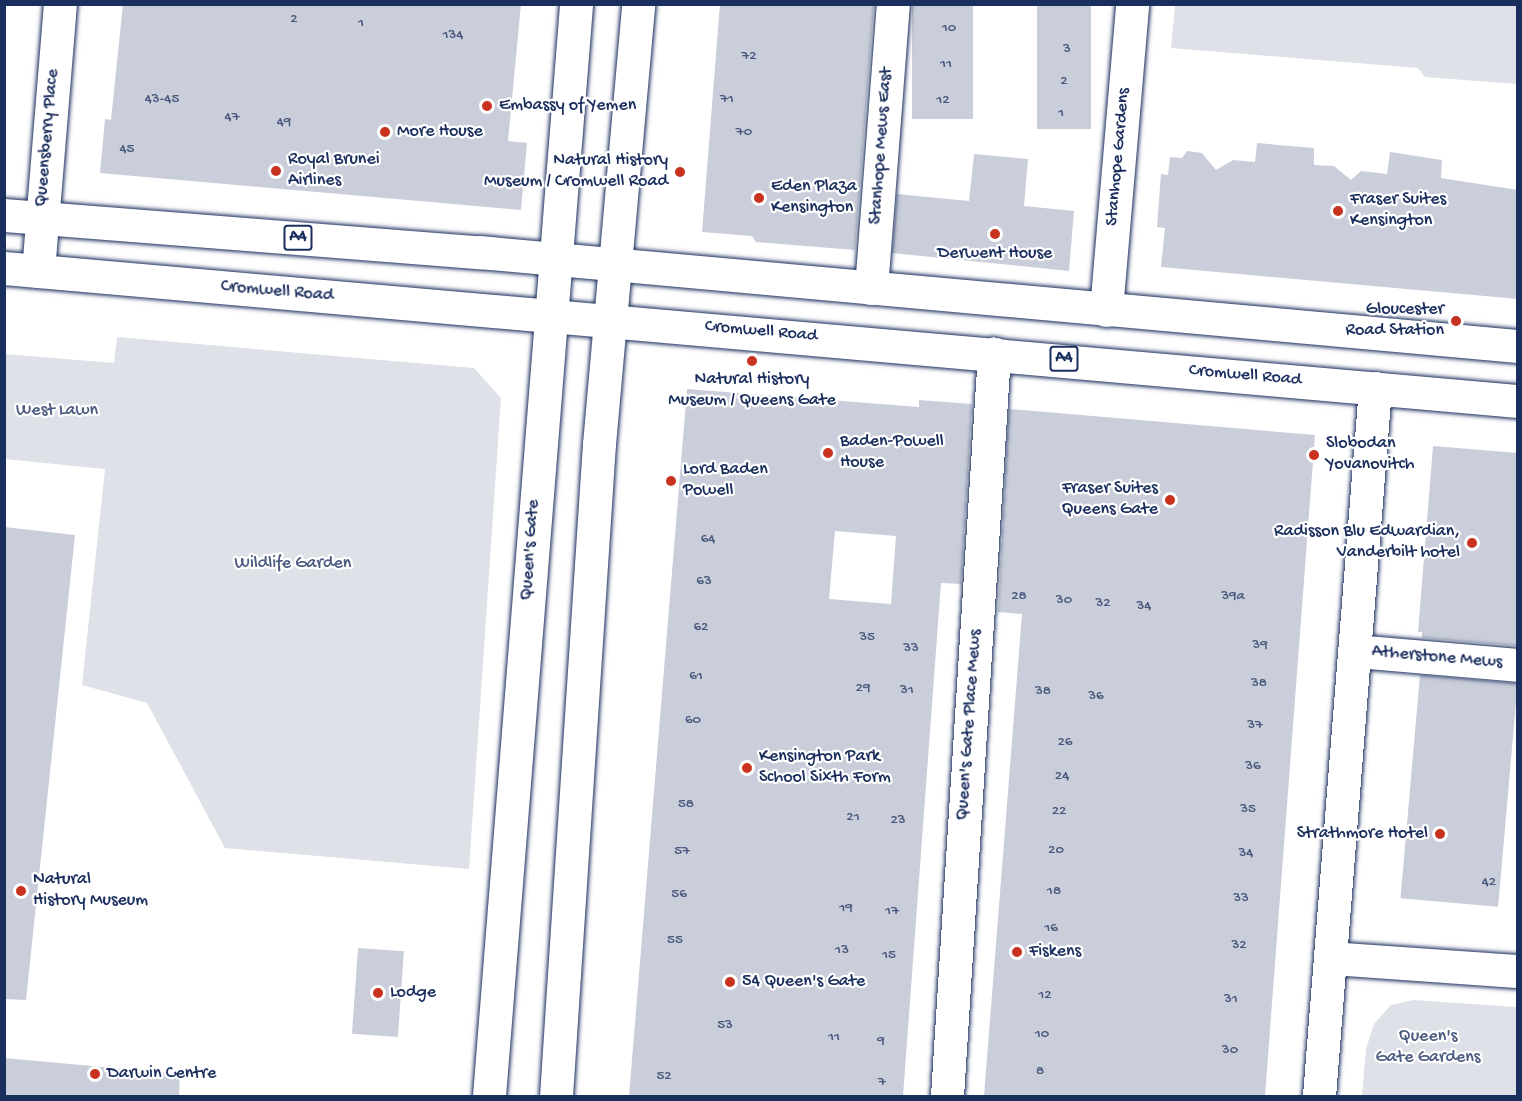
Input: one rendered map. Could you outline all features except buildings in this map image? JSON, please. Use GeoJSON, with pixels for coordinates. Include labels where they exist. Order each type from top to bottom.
{"type":"FeatureCollection","features":[{"type":"Feature","properties":{"kind":"main road","name":"Queensberry Place"},"geometry":{"type":"LineString","coordinates":[[38,271],[60,4]]}},
{"type":"Feature","properties":{"kind":"main road","name":"Queen's Gate"},"geometry":{"type":"LineString","coordinates":[[489,1096],[549,314],[576,4]]}},
{"type":"Feature","properties":{"kind":"main road"},"geometry":{"type":"LineString","coordinates":[[556,1096],[610,320],[638,4]]}},
{"type":"Feature","properties":{"kind":"main road","name":"Stanhope Mews East"},"geometry":{"type":"LineString","coordinates":[[871,288],[892,4]]}},
{"type":"Feature","properties":{"kind":"main road","name":"Stanhope Gardens"},"geometry":{"type":"LineString","coordinates":[[1106,310],[1132,4]]}},
{"type":"Feature","properties":{"kind":"main road","name":"A4"},"geometry":{"type":"LineString","coordinates":[[4,215],[615,265],[1518,346]]}},
{"type":"Feature","properties":{"kind":"main road","name":"Cromwell Road"},"geometry":{"type":"LineString","coordinates":[[4,268],[994,353],[1518,401]]}},
{"type":"Feature","properties":{"kind":"main road","name":"Queen's Gate Place Mews"},"geometry":{"type":"LineString","coordinates":[[946,1096],[994,353]]}},
{"type":"Feature","properties":{"kind":"main road"},"geometry":{"type":"LineString","coordinates":[[1319,1096],[1375,388]]}},
{"type":"Feature","properties":{"kind":"main road","name":"Atherstone Mews"},"geometry":{"type":"LineString","coordinates":[[1356,651],[1518,665]]}},
{"type":"Feature","properties":{"kind":"main road"},"geometry":{"type":"LineString","coordinates":[[1331,958],[1518,971]]}},
{"type":"Feature","properties":{"kind":"green space"},"geometry":{"type":"Polygon","coordinates":[[[1175,5],[1517,5],[1517,84],[1425,77],[1418,68],[1171,48],[1175,5]]]}},
{"type":"Feature","properties":{"kind":"green space","name":"Wildlife Garden"},"geometry":{"type":"Polygon","coordinates":[[[117,337],[474,368],[501,398],[469,869],[225,848],[147,703],[82,685],[105,469],[5,459],[5,354],[114,363],[117,337]]]}},
{"type":"Feature","properties":{"kind":"green space","name":"Queen's Gate Gardens"},"geometry":{"type":"Polygon","coordinates":[[[1413,1000],[1517,1007],[1517,1096],[1362,1096],[1366,1049],[1374,1024],[1391,1005],[1413,1000]]]}},
{"type":"Feature","properties":{"kind":"place","name":"Embassy of Yemen"},"geometry":{"type":"Point","coordinates":[487,106]}},
{"type":"Feature","properties":{"kind":"place","name":"More House"},"geometry":{"type":"Point","coordinates":[385,132]}},
{"type":"Feature","properties":{"kind":"place","name":"Royal Brunei Airlines"},"geometry":{"type":"Point","coordinates":[276,171]}},
{"type":"Feature","properties":{"kind":"place","name":"Natural History Museum / Cromwell Road"},"geometry":{"type":"Point","coordinates":[680,172]}},
{"type":"Feature","properties":{"kind":"place","name":"Eden Plaza Kensington"},"geometry":{"type":"Point","coordinates":[759,198]}},
{"type":"Feature","properties":{"kind":"place","name":"Fraser Suites Kensington"},"geometry":{"type":"Point","coordinates":[1338,211]}},
{"type":"Feature","properties":{"kind":"place","name":"Derwent House"},"geometry":{"type":"Point","coordinates":[995,234]}},
{"type":"Feature","properties":{"kind":"place","name":"Gloucester Road Station"},"geometry":{"type":"Point","coordinates":[1456,321]}},
{"type":"Feature","properties":{"kind":"place","name":"Natural History Museum / Queens Gate"},"geometry":{"type":"Point","coordinates":[752,361]}},
{"type":"Feature","properties":{"kind":"place","name":"Baden-Powell House"},"geometry":{"type":"Point","coordinates":[828,453]}},
{"type":"Feature","properties":{"kind":"place","name":"Slobodan Yovanovitch"},"geometry":{"type":"Point","coordinates":[1314,455]}},
{"type":"Feature","properties":{"kind":"place","name":"Lord Baden Powell"},"geometry":{"type":"Point","coordinates":[671,481]}},
{"type":"Feature","properties":{"kind":"place","name":"Fraser Suites Queens Gate"},"geometry":{"type":"Point","coordinates":[1170,500]}},
{"type":"Feature","properties":{"kind":"place","name":"Radisson Blu Edwardian, Vanderbilt hotel"},"geometry":{"type":"Point","coordinates":[1472,543]}},
{"type":"Feature","properties":{"kind":"place","name":"Kensington Park School Sixth Form"},"geometry":{"type":"Point","coordinates":[747,768]}},
{"type":"Feature","properties":{"kind":"place","name":"Strathmore Hotel"},"geometry":{"type":"Point","coordinates":[1440,834]}},
{"type":"Feature","properties":{"kind":"place","name":"Natural History Museum"},"geometry":{"type":"Point","coordinates":[21,891]}},
{"type":"Feature","properties":{"kind":"place","name":"Fiskens"},"geometry":{"type":"Point","coordinates":[1017,952]}},
{"type":"Feature","properties":{"kind":"place","name":"54 Queen's Gate"},"geometry":{"type":"Point","coordinates":[730,982]}},
{"type":"Feature","properties":{"kind":"place","name":"Lodge"},"geometry":{"type":"Point","coordinates":[378,993]}},
{"type":"Feature","properties":{"kind":"place","name":"Darwin Centre"},"geometry":{"type":"Point","coordinates":[95,1074]}},
{"type":"Feature","properties":{"kind":"park label","name":"West Lawn"},"geometry":{"type":"Point","coordinates":[57,411]}}]}
